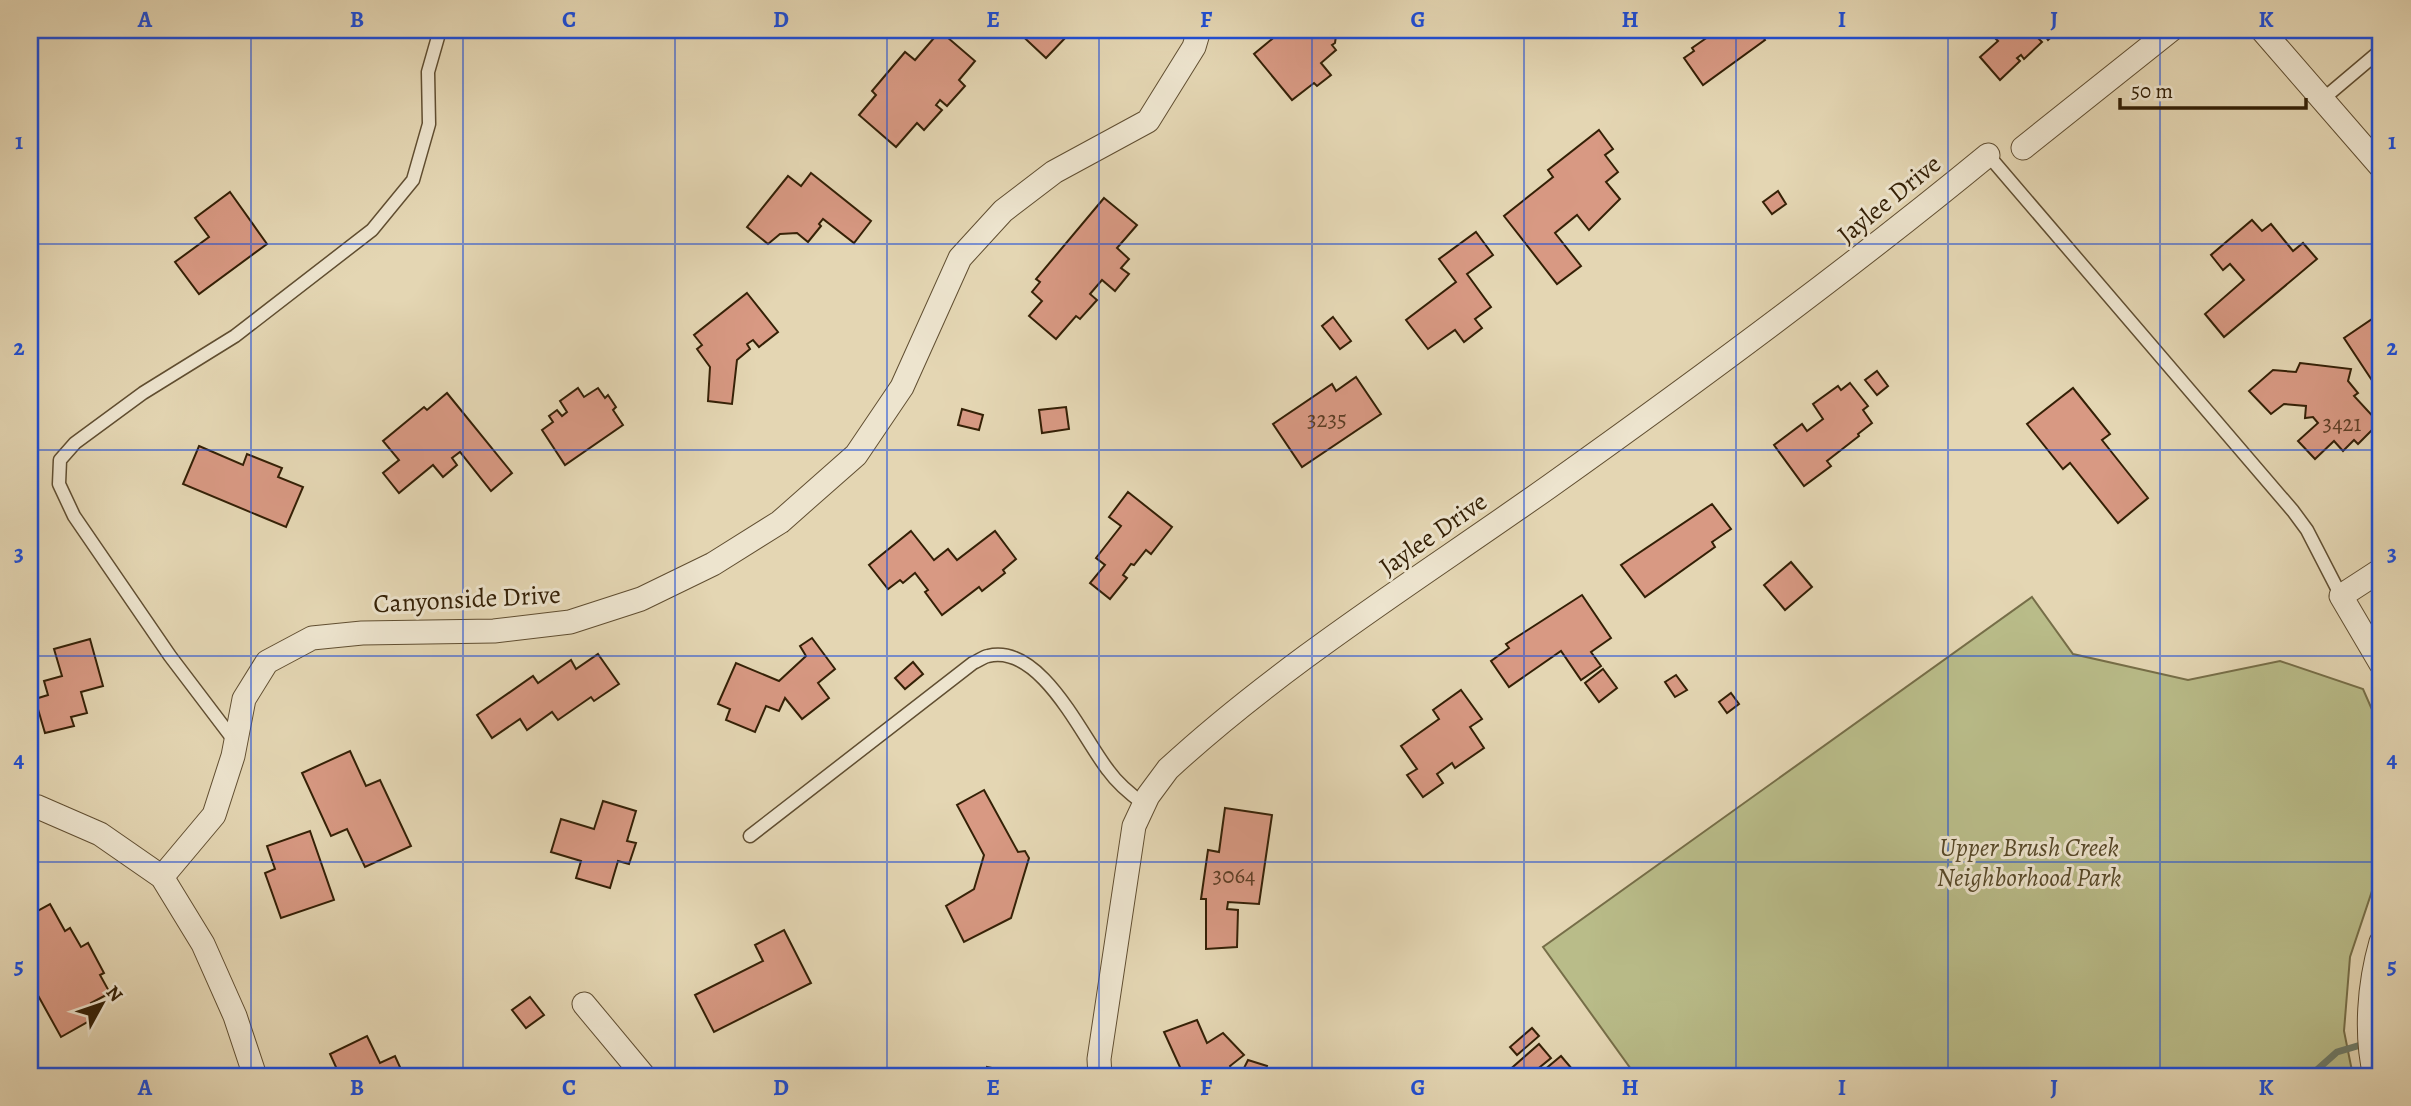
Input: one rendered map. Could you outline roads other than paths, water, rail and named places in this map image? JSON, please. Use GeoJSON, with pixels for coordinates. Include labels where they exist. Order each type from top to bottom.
{"type":"FeatureCollection","features":[{"type":"Feature","properties":{"kind":"street","name":"Canyonside Drive"},"geometry":{"type":"LineString","coordinates":[[162,877],[214,815],[236,743],[244,699],[267,662],[312,638],[362,633],[494,631],[570,622],[641,599],[713,564],[780,522],[856,454],[902,387],[960,258],[1003,211],[1054,172],[1148,121],[1194,47],[1199,30]]}},
{"type":"Feature","properties":{"kind":"street"},"geometry":{"type":"LineString","coordinates":[[2023,148],[2171,30]]}},
{"type":"Feature","properties":{"kind":"street"},"geometry":{"type":"LineString","coordinates":[[2262,30],[2381,167]]}},
{"type":"Feature","properties":{"kind":"street","name":"Jaylee Drive"},"geometry":{"type":"LineString","coordinates":[[1100,1076],[1099,1059],[1130,846],[1144,804],[1157,782],[1175,762],[1292,667],[1549,487],[1757,336],[1890,236],[1988,155]]}},
{"type":"Feature","properties":{"kind":"street"},"geometry":{"type":"LineString","coordinates":[[2381,570],[2341,596],[2381,664]]}},
{"type":"Feature","properties":{"kind":"street"},"geometry":{"type":"LineString","coordinates":[[30,806],[100,834],[162,877],[203,944],[235,1016],[255,1076]]}},
{"type":"Feature","properties":{"kind":"street"},"geometry":{"type":"LineString","coordinates":[[2375,1076],[2370,1019],[2380,945]]}},
{"type":"Feature","properties":{"kind":"street"},"geometry":{"type":"LineString","coordinates":[[584,1004],[644,1076]]}},
{"type":"Feature","properties":{"kind":"lane"},"geometry":{"type":"LineString","coordinates":[[236,743],[170,656],[74,516],[59,484],[60,460],[75,443],[143,393],[234,336],[372,230],[413,180],[429,124],[428,72],[440,30]]}},
{"type":"Feature","properties":{"kind":"lane"},"geometry":{"type":"LineString","coordinates":[[2323,99],[2381,50]]}},
{"type":"Feature","properties":{"kind":"lane"},"geometry":{"type":"LineString","coordinates":[[1988,155],[2293,511],[2307,530],[2341,596]]}},
{"type":"Feature","properties":{"kind":"lane"},"geometry":{"type":"LineString","coordinates":[[750,836],[974,663],[987,656],[1012,657],[1032,667],[1048,683],[1108,771],[1127,792],[1144,804]]}},
{"type":"Feature","properties":{"kind":"waterway"},"geometry":{"type":"LineString","coordinates":[[2310,1076],[2337,1052],[2381,1039]]}},
{"type":"Feature","properties":{"kind":"park label","name":"Upper Brush Creek Neighborhood Park"},"geometry":{"type":"Point","coordinates":[2029,862]}}]}
